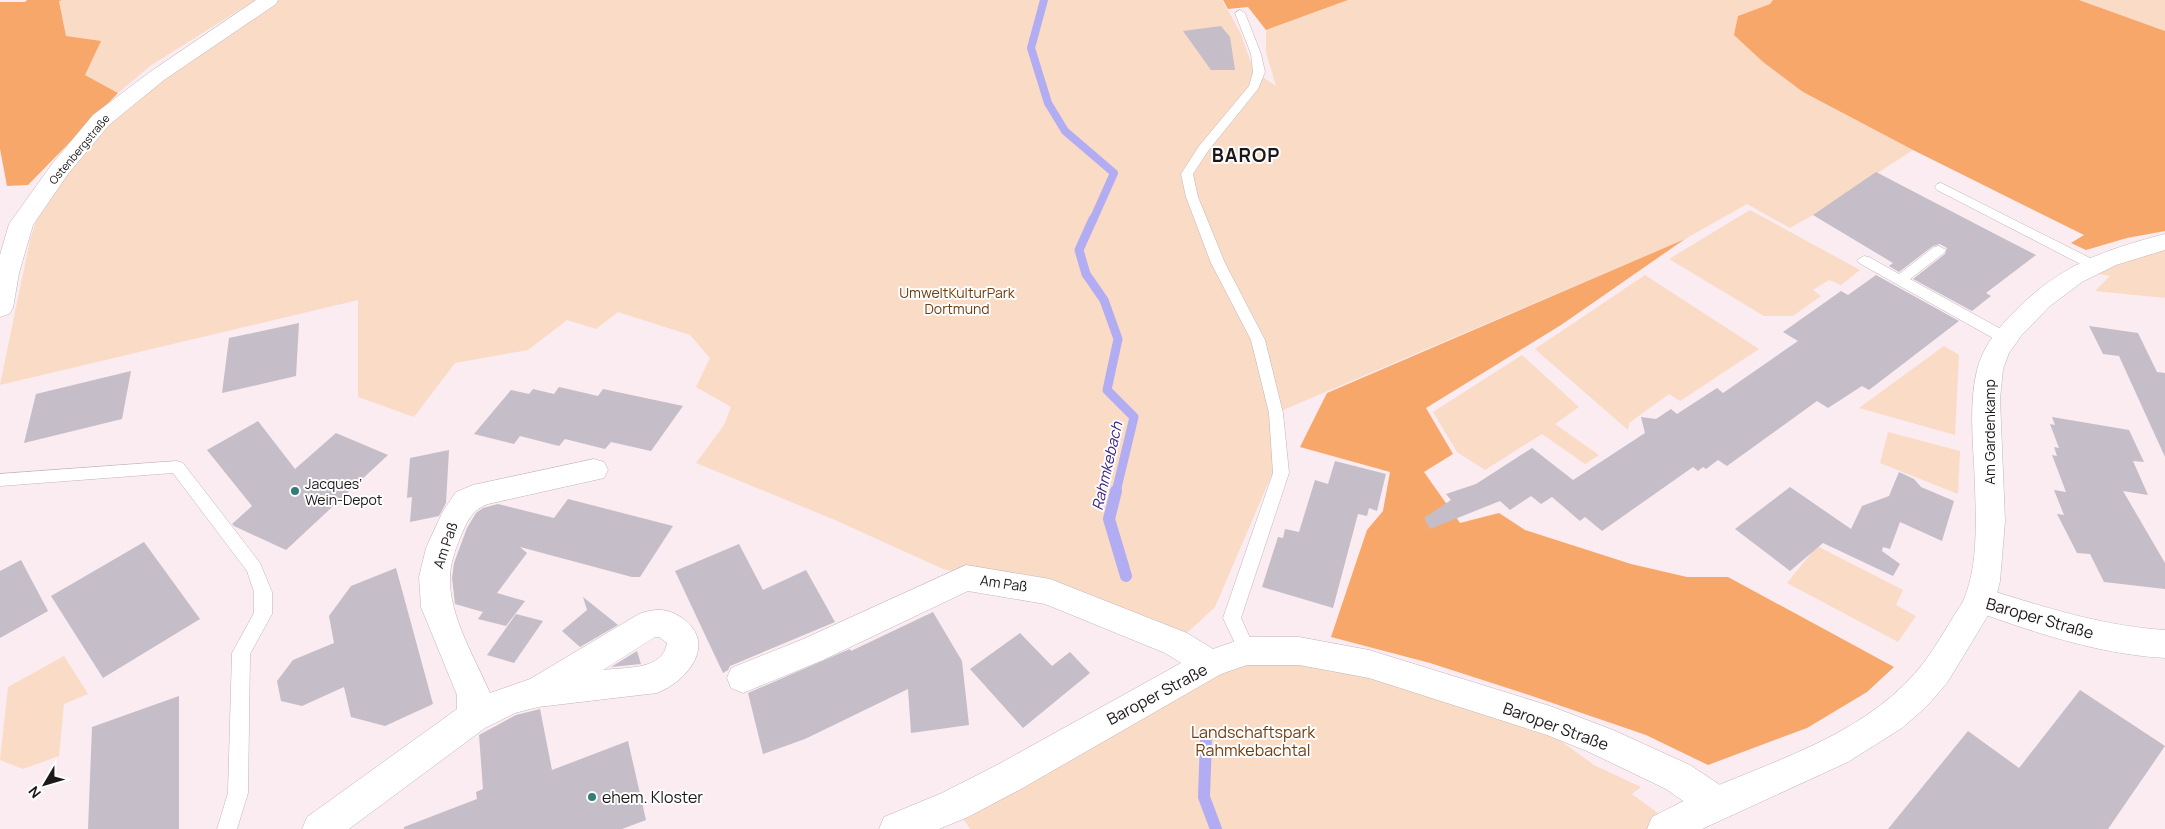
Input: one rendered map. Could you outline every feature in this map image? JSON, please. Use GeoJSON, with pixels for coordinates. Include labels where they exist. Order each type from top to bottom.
{"type":"FeatureCollection","features":[{"type":"Feature","properties":{"kind":"street","name":"Ostenbergstraße"},"geometry":{"type":"LineString","coordinates":[[0,308],[7,273],[22,224],[60,169],[100,120],[157,76],[268,0]]}},
{"type":"Feature","properties":{"kind":"street","name":"Am Gardenkamp"},"geometry":{"type":"LineString","coordinates":[[1980,600],[1990,543],[1986,413],[1987,379],[1993,357],[2005,338],[2046,294],[2093,265],[2134,250],[2165,242]]}},
{"type":"Feature","properties":{"kind":"street","name":"Am Paß"},"geometry":{"type":"LineString","coordinates":[[474,717],[474,695],[437,607],[434,577],[441,548],[453,519],[466,500],[483,493],[594,470]]}},
{"type":"Feature","properties":{"kind":"street","name":"Am Paß"},"geometry":{"type":"LineString","coordinates":[[743,678],[812,650],[966,578],[1050,592],[1176,643],[1210,664]]}},
{"type":"Feature","properties":{"kind":"street","name":"Baroper Straße"},"geometry":{"type":"LineString","coordinates":[[897,829],[955,805],[994,785],[1210,664],[1247,652],[1299,651],[1369,664],[1550,720],[1601,741],[1678,777],[1716,803],[1836,752],[1904,706],[1940,666],[1980,600],[2094,634],[2139,643],[2165,644]]}},
{"type":"Feature","properties":{"kind":"street"},"geometry":{"type":"LineString","coordinates":[[320,829],[474,717],[509,700],[538,692]]}},
{"type":"Feature","properties":{"kind":"street"},"geometry":{"type":"LineString","coordinates":[[1665,829],[1716,803]]}},
{"type":"Feature","properties":{"kind":"lane"},"geometry":{"type":"LineString","coordinates":[[1240,13],[1256,54],[1259,72],[1254,88],[1203,149],[1187,174],[1192,197],[1218,263],[1258,340],[1276,404],[1281,473],[1232,618],[1247,652]]}},
{"type":"Feature","properties":{"kind":"lane"},"geometry":{"type":"LineString","coordinates":[[1941,187],[2093,265]]}},
{"type":"Feature","properties":{"kind":"lane"},"geometry":{"type":"LineString","coordinates":[[1900,280],[1939,250]]}},
{"type":"Feature","properties":{"kind":"lane"},"geometry":{"type":"LineString","coordinates":[[1864,260],[2005,338]]}},
{"type":"Feature","properties":{"kind":"lane"},"geometry":{"type":"LineString","coordinates":[[0,480],[177,467],[254,568],[263,592],[263,614],[241,653],[238,793],[227,829]]}},
{"type":"Feature","properties":{"kind":"green space"},"geometry":{"type":"Polygon","coordinates":[[[59,0],[255,0],[150,66],[118,93],[85,75],[66,36],[59,0]]]}},
{"type":"Feature","properties":{"kind":"green space","name":"UmweltKulturPark Dortmund"},"geometry":{"type":"Polygon","coordinates":[[[277,0],[1222,0],[1240,32],[1254,71],[1276,86],[1266,52],[1266,30],[1348,0],[1773,0],[1770,4],[1738,16],[1735,35],[1763,62],[1803,92],[1913,150],[1790,228],[1747,204],[1685,239],[1276,413],[1273,472],[1215,607],[1176,643],[1035,588],[943,569],[835,520],[696,463],[724,425],[731,407],[696,387],[710,358],[690,335],[618,312],[596,329],[567,320],[528,350],[455,363],[414,417],[358,397],[358,300],[0,385],[30,240],[37,218],[58,185],[109,123],[161,79],[277,0]]]}},
{"type":"Feature","properties":{"kind":"green space"},"geometry":{"type":"Polygon","coordinates":[[[2079,0],[2165,0],[2165,31],[2079,0]]]}},
{"type":"Feature","properties":{"kind":"green space"},"geometry":{"type":"Polygon","coordinates":[[[1750,210],[1860,270],[1841,285],[1829,280],[1813,290],[1821,296],[1793,316],[1764,316],[1669,259],[1750,210]]]}},
{"type":"Feature","properties":{"kind":"green space"},"geometry":{"type":"Polygon","coordinates":[[[2165,242],[2165,298],[2095,291],[2110,276],[2082,271],[2165,242]]]}},
{"type":"Feature","properties":{"kind":"green space"},"geometry":{"type":"Polygon","coordinates":[[[1645,275],[1759,349],[1680,401],[1669,394],[1629,423],[1628,430],[1535,349],[1645,275]]]}},
{"type":"Feature","properties":{"kind":"green space"},"geometry":{"type":"Polygon","coordinates":[[[1944,346],[1959,355],[1955,435],[1859,408],[1944,346]]]}},
{"type":"Feature","properties":{"kind":"green space"},"geometry":{"type":"Polygon","coordinates":[[[1522,355],[1579,407],[1555,424],[1599,455],[1585,464],[1542,434],[1485,470],[1457,452],[1433,412],[1522,355]]]}},
{"type":"Feature","properties":{"kind":"green space"},"geometry":{"type":"Polygon","coordinates":[[[1888,432],[1960,451],[1958,494],[1880,463],[1888,432]]]}},
{"type":"Feature","properties":{"kind":"green space"},"geometry":{"type":"Polygon","coordinates":[[[1817,546],[1903,590],[1896,605],[1916,616],[1898,642],[1787,583],[1817,546]]]}},
{"type":"Feature","properties":{"kind":"green space","name":"Landschaftspark Rahmkebachtal"},"geometry":{"type":"Polygon","coordinates":[[[1247,651],[1412,686],[1558,739],[1594,765],[1641,787],[1632,794],[1679,829],[970,829],[955,805],[1247,651]]]}},
{"type":"Feature","properties":{"kind":"green space"},"geometry":{"type":"Polygon","coordinates":[[[64,656],[88,694],[64,704],[59,756],[23,769],[0,760],[8,687],[64,656]]]}},
{"type":"Feature","properties":{"kind":"shaded area"},"geometry":{"type":"Polygon","coordinates":[[[27,0],[62,0],[59,1],[66,36],[101,41],[85,75],[118,93],[28,185],[7,186],[0,149],[0,2],[25,2],[27,0]]]}},
{"type":"Feature","properties":{"kind":"shaded area"},"geometry":{"type":"Polygon","coordinates":[[[1223,0],[1348,0],[1266,30],[1248,7],[1228,9],[1223,0]]]}},
{"type":"Feature","properties":{"kind":"shaded area"},"geometry":{"type":"Polygon","coordinates":[[[1773,0],[2079,0],[2165,31],[2165,231],[2127,238],[2086,250],[2071,243],[2084,235],[1913,150],[1803,92],[1763,62],[1734,35],[1738,16],[1770,4],[1773,0]]]}},
{"type":"Feature","properties":{"kind":"shaded area"},"geometry":{"type":"Polygon","coordinates":[[[1685,239],[1561,325],[1426,408],[1453,454],[1424,472],[1460,523],[1499,513],[1525,530],[1631,564],[1687,577],[1728,577],[1894,667],[1867,692],[1807,728],[1708,765],[1646,735],[1532,696],[1430,663],[1331,637],[1367,530],[1383,511],[1390,472],[1300,447],[1327,393],[1685,239]]]}},
{"type":"Feature","properties":{"kind":"building"},"geometry":{"type":"Polygon","coordinates":[[[1221,26],[1230,37],[1235,70],[1211,70],[1183,31],[1221,26]]]}},
{"type":"Feature","properties":{"kind":"building"},"geometry":{"type":"Polygon","coordinates":[[[1876,172],[2036,255],[1986,293],[1991,296],[1972,311],[1913,279],[1945,254],[1947,248],[1940,244],[1933,246],[1899,272],[1889,266],[1893,263],[1813,215],[1876,172]]]}},
{"type":"Feature","properties":{"kind":"building"},"geometry":{"type":"Polygon","coordinates":[[[1876,275],[1959,321],[1869,390],[1862,386],[1828,408],[1817,401],[1727,466],[1718,460],[1706,469],[1703,467],[1698,471],[1693,467],[1602,531],[1585,517],[1580,521],[1552,497],[1541,504],[1531,496],[1510,510],[1500,501],[1430,529],[1424,518],[1451,500],[1446,494],[1476,484],[1532,448],[1573,480],[1645,433],[1641,417],[1656,419],[1671,409],[1677,414],[1717,388],[1723,393],[1798,341],[1783,332],[1841,291],[1848,295],[1876,275]]]}},
{"type":"Feature","properties":{"kind":"building"},"geometry":{"type":"Polygon","coordinates":[[[299,323],[296,376],[222,393],[229,338],[299,323]]]}},
{"type":"Feature","properties":{"kind":"building"},"geometry":{"type":"Polygon","coordinates":[[[2089,326],[2138,333],[2157,372],[2165,373],[2165,457],[2119,356],[2103,354],[2089,326]]]}},
{"type":"Feature","properties":{"kind":"building"},"geometry":{"type":"Polygon","coordinates":[[[131,371],[122,419],[24,443],[36,394],[131,371]]]}},
{"type":"Feature","properties":{"kind":"building"},"geometry":{"type":"Polygon","coordinates":[[[559,387],[598,396],[603,389],[683,406],[651,451],[611,442],[605,449],[565,439],[559,446],[520,436],[514,444],[474,434],[511,390],[529,394],[533,389],[554,394],[559,387]]]}},
{"type":"Feature","properties":{"kind":"building"},"geometry":{"type":"Polygon","coordinates":[[[2052,417],[2129,430],[2144,462],[2133,461],[2148,495],[2123,491],[2165,563],[2165,589],[2104,582],[2090,554],[2077,553],[2057,514],[2064,515],[2054,490],[2066,492],[2052,455],[2057,456],[2054,447],[2059,448],[2050,424],[2055,425],[2052,417]]]}},
{"type":"Feature","properties":{"kind":"building","name":"Jacques’ Wein-Depot"},"geometry":{"type":"Polygon","coordinates":[[[258,421],[295,469],[336,433],[388,455],[286,550],[232,524],[252,506],[207,450],[258,421]]]}},
{"type":"Feature","properties":{"kind":"building"},"geometry":{"type":"Polygon","coordinates":[[[449,450],[446,503],[439,516],[410,522],[412,497],[407,498],[410,458],[449,450]]]}},
{"type":"Feature","properties":{"kind":"building"},"geometry":{"type":"Polygon","coordinates":[[[1335,461],[1386,474],[1377,511],[1369,508],[1367,516],[1358,514],[1333,608],[1262,587],[1278,537],[1283,538],[1285,529],[1299,532],[1315,480],[1328,484],[1335,461]]]}},
{"type":"Feature","properties":{"kind":"building"},"geometry":{"type":"Polygon","coordinates":[[[1899,472],[1914,479],[1921,487],[1954,501],[1942,541],[1900,522],[1890,549],[1883,547],[1882,551],[1900,564],[1893,576],[1823,543],[1790,571],[1735,529],[1790,487],[1851,529],[1862,506],[1889,496],[1899,472]]]}},
{"type":"Feature","properties":{"kind":"building"},"geometry":{"type":"Polygon","coordinates":[[[568,499],[673,526],[640,577],[632,577],[520,547],[527,553],[497,593],[525,601],[506,626],[478,619],[483,612],[455,604],[452,578],[454,563],[467,528],[476,513],[483,508],[498,504],[554,518],[568,499]]]}},
{"type":"Feature","properties":{"kind":"building"},"geometry":{"type":"Polygon","coordinates":[[[144,542],[200,619],[103,678],[51,596],[144,542]]]}},
{"type":"Feature","properties":{"kind":"building"},"geometry":{"type":"Polygon","coordinates":[[[739,544],[763,590],[806,570],[835,622],[730,666],[723,673],[675,571],[739,544]]]}},
{"type":"Feature","properties":{"kind":"building"},"geometry":{"type":"Polygon","coordinates":[[[21,560],[48,611],[0,638],[0,571],[21,560]]]}},
{"type":"Feature","properties":{"kind":"building"},"geometry":{"type":"Polygon","coordinates":[[[396,568],[433,704],[385,726],[351,717],[344,687],[302,706],[281,701],[277,681],[293,660],[334,643],[329,616],[351,586],[396,568]]]}},
{"type":"Feature","properties":{"kind":"building"},"geometry":{"type":"Polygon","coordinates":[[[583,597],[618,625],[580,647],[562,631],[587,610],[583,597]]]}},
{"type":"Feature","properties":{"kind":"building"},"geometry":{"type":"Polygon","coordinates":[[[933,612],[962,661],[969,725],[911,733],[908,689],[805,739],[763,754],[748,693],[850,649],[851,651],[933,612]]]}},
{"type":"Feature","properties":{"kind":"building"},"geometry":{"type":"Polygon","coordinates":[[[516,614],[543,621],[514,663],[487,655],[516,614]]]}},
{"type":"Feature","properties":{"kind":"building"},"geometry":{"type":"Polygon","coordinates":[[[1020,633],[1052,666],[1070,652],[1090,673],[1023,728],[970,669],[1020,633]]]}},
{"type":"Feature","properties":{"kind":"building"},"geometry":{"type":"Polygon","coordinates":[[[637,651],[641,664],[611,667],[637,651]]]}},
{"type":"Feature","properties":{"kind":"building"},"geometry":{"type":"Polygon","coordinates":[[[2080,690],[2165,746],[2108,829],[1888,829],[1968,731],[2019,768],[2080,690]]]}},
{"type":"Feature","properties":{"kind":"building"},"geometry":{"type":"Polygon","coordinates":[[[179,696],[179,829],[88,829],[92,727],[179,696]]]}},
{"type":"Feature","properties":{"kind":"building"},"geometry":{"type":"Polygon","coordinates":[[[540,709],[552,770],[628,741],[646,820],[622,829],[404,829],[404,827],[477,799],[476,792],[483,789],[479,735],[516,715],[540,709]]]}},
{"type":"Feature","properties":{"kind":"waterway","name":"Rahmkebach"},"geometry":{"type":"LineString","coordinates":[[1044,0],[1031,48],[1048,103],[1065,131],[1114,173],[1093,220]]}},
{"type":"Feature","properties":{"kind":"waterway","name":"Rahmkebach"},"geometry":{"type":"LineString","coordinates":[[1093,219],[1079,250],[1086,274],[1104,300],[1118,339],[1107,390],[1134,417],[1116,492]]}},
{"type":"Feature","properties":{"kind":"waterway","name":"Rahmkebach"},"geometry":{"type":"LineString","coordinates":[[1116,491],[1109,519],[1126,576]]}},
{"type":"Feature","properties":{"kind":"waterway","name":"Rahmkebach"},"geometry":{"type":"LineString","coordinates":[[1206,739],[1204,797],[1216,829]]}},
{"type":"Feature","properties":{"kind":"place","name":"Jacques’ Wein-Depot"},"geometry":{"type":"Point","coordinates":[295,491]}},
{"type":"Feature","properties":{"kind":"place","name":"ehem. Kloster"},"geometry":{"type":"Point","coordinates":[592,797]}},
{"type":"Feature","properties":{"kind":"district","name":"BAROP"},"geometry":{"type":"Point","coordinates":[1246,155]}}]}
